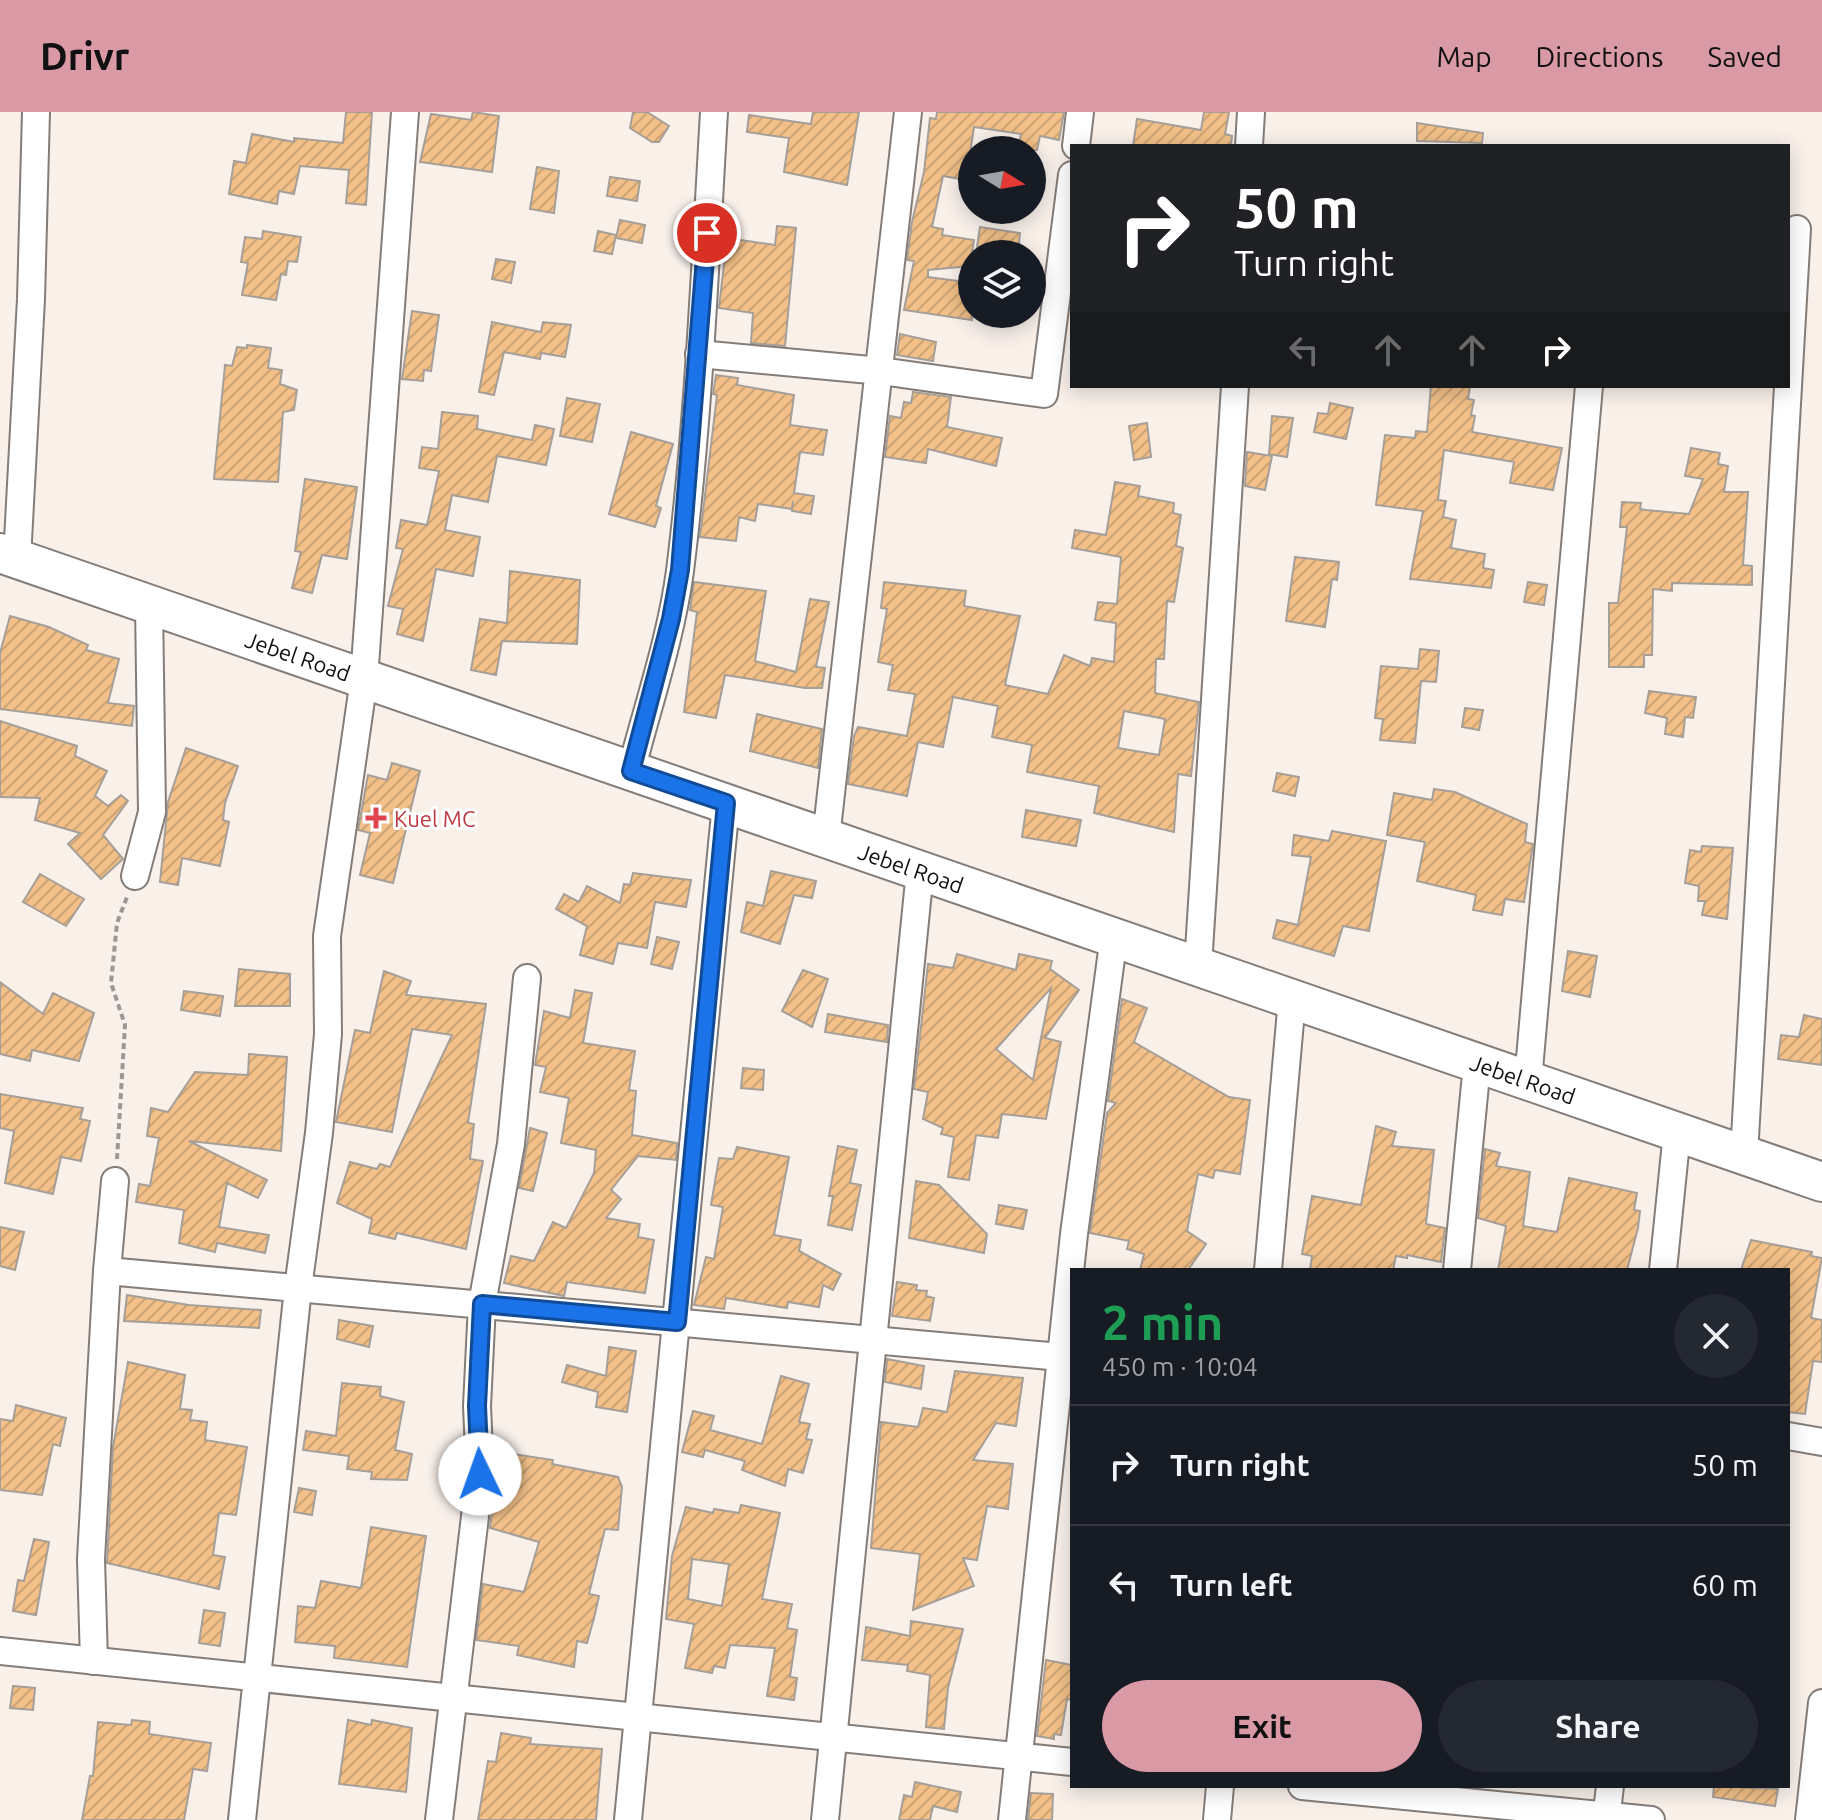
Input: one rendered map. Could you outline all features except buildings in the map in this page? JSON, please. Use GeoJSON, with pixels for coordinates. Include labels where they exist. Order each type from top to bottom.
{"type":"FeatureCollection","features":[{"type":"Feature","properties":{"kind":"main road","name":"Jebel Road"},"geometry":{"type":"LineString","coordinates":[[8,556],[1822,1182]]}},
{"type":"Feature","properties":{"kind":"street"},"geometry":{"type":"LineString","coordinates":[[8,556],[31,299],[36,112]]}},
{"type":"Feature","properties":{"kind":"street"},"geometry":{"type":"LineString","coordinates":[[242,1820],[255,1678],[328,1034],[327,936],[364,679],[405,112]]}},
{"type":"Feature","properties":{"kind":"street"},"geometry":{"type":"LineString","coordinates":[[631,771],[671,619],[680,570],[699,354],[714,112]]}},
{"type":"Feature","properties":{"kind":"street"},"geometry":{"type":"LineString","coordinates":[[826,838],[908,112]]}},
{"type":"Feature","properties":{"kind":"street"},"geometry":{"type":"LineString","coordinates":[[1076,144],[1080,112]]}},
{"type":"Feature","properties":{"kind":"street"},"geometry":{"type":"LineString","coordinates":[[1249,144],[1251,112]]}},
{"type":"Feature","properties":{"kind":"street"},"geometry":{"type":"LineString","coordinates":[[699,354],[881,371],[1044,394],[1070,191]]}},
{"type":"Feature","properties":{"kind":"street"},"geometry":{"type":"LineString","coordinates":[[1790,351],[1797,229]]}},
{"type":"Feature","properties":{"kind":"street"},"geometry":{"type":"LineString","coordinates":[[1198,966],[1235,388]]}},
{"type":"Feature","properties":{"kind":"street"},"geometry":{"type":"LineString","coordinates":[[1528,1081],[1589,388]]}},
{"type":"Feature","properties":{"kind":"street"},"geometry":{"type":"LineString","coordinates":[[1744,1155],[1788,388]]}},
{"type":"Feature","properties":{"kind":"street"},"geometry":{"type":"LineString","coordinates":[[135,876],[152,812],[149,605]]}},
{"type":"Feature","properties":{"kind":"street"},"geometry":{"type":"LineString","coordinates":[[628,1820],[726,803]]}},
{"type":"Feature","properties":{"kind":"street"},"geometry":{"type":"LineString","coordinates":[[825,1820],[920,871]]}},
{"type":"Feature","properties":{"kind":"street"},"geometry":{"type":"LineString","coordinates":[[1076,1268],[1114,936]]}},
{"type":"Feature","properties":{"kind":"street"},"geometry":{"type":"LineString","coordinates":[[439,1820],[480,1474],[477,1406],[482,1304],[511,1144],[527,978]]}},
{"type":"Feature","properties":{"kind":"street"},"geometry":{"type":"LineString","coordinates":[[1268,1268],[1292,999]]}},
{"type":"Feature","properties":{"kind":"street"},"geometry":{"type":"LineString","coordinates":[[1457,1268],[1477,1064]]}},
{"type":"Feature","properties":{"kind":"street"},"geometry":{"type":"LineString","coordinates":[[1663,1268],[1677,1132]]}},
{"type":"Feature","properties":{"kind":"street"},"geometry":{"type":"LineString","coordinates":[[94,1661],[91,1559],[115,1181]]}},
{"type":"Feature","properties":{"kind":"street"},"geometry":{"type":"LineString","coordinates":[[107,1271],[1066,1358]]}},
{"type":"Feature","properties":{"kind":"street"},"geometry":{"type":"LineString","coordinates":[[1012,1820],[1070,1323]]}},
{"type":"Feature","properties":{"kind":"street"},"geometry":{"type":"LineString","coordinates":[[1790,1436],[1822,1442]]}},
{"type":"Feature","properties":{"kind":"street"},"geometry":{"type":"LineString","coordinates":[[0,1651],[1070,1762]]}},
{"type":"Feature","properties":{"kind":"street"},"geometry":{"type":"LineString","coordinates":[[1809,1820],[1822,1703]]}},
{"type":"Feature","properties":{"kind":"street"},"geometry":{"type":"LineString","coordinates":[[1217,1820],[1220,1788]]}},
{"type":"Feature","properties":{"kind":"street"},"geometry":{"type":"LineString","coordinates":[[1316,1788],[1405,1801],[1651,1820]]}},
{"type":"Feature","properties":{"kind":"street"},"geometry":{"type":"LineString","coordinates":[[1606,1818],[1610,1788]]}},
{"type":"Feature","properties":{"kind":"path"},"geometry":{"type":"LineString","coordinates":[[115,1181],[125,1025],[111,983],[117,923],[135,876]]}},
{"type":"Feature","properties":{"kind":"place","name":"Kuel MC"},"geometry":{"type":"Point","coordinates":[376,818]}},
{"type":"Feature","properties":{"kind":"route"},"geometry":{"type":"LineString","coordinates":[[480,1474],[477,1406],[482,1304],[677,1322],[726,803],[631,771],[671,619],[680,570],[707,233]]}}]}
